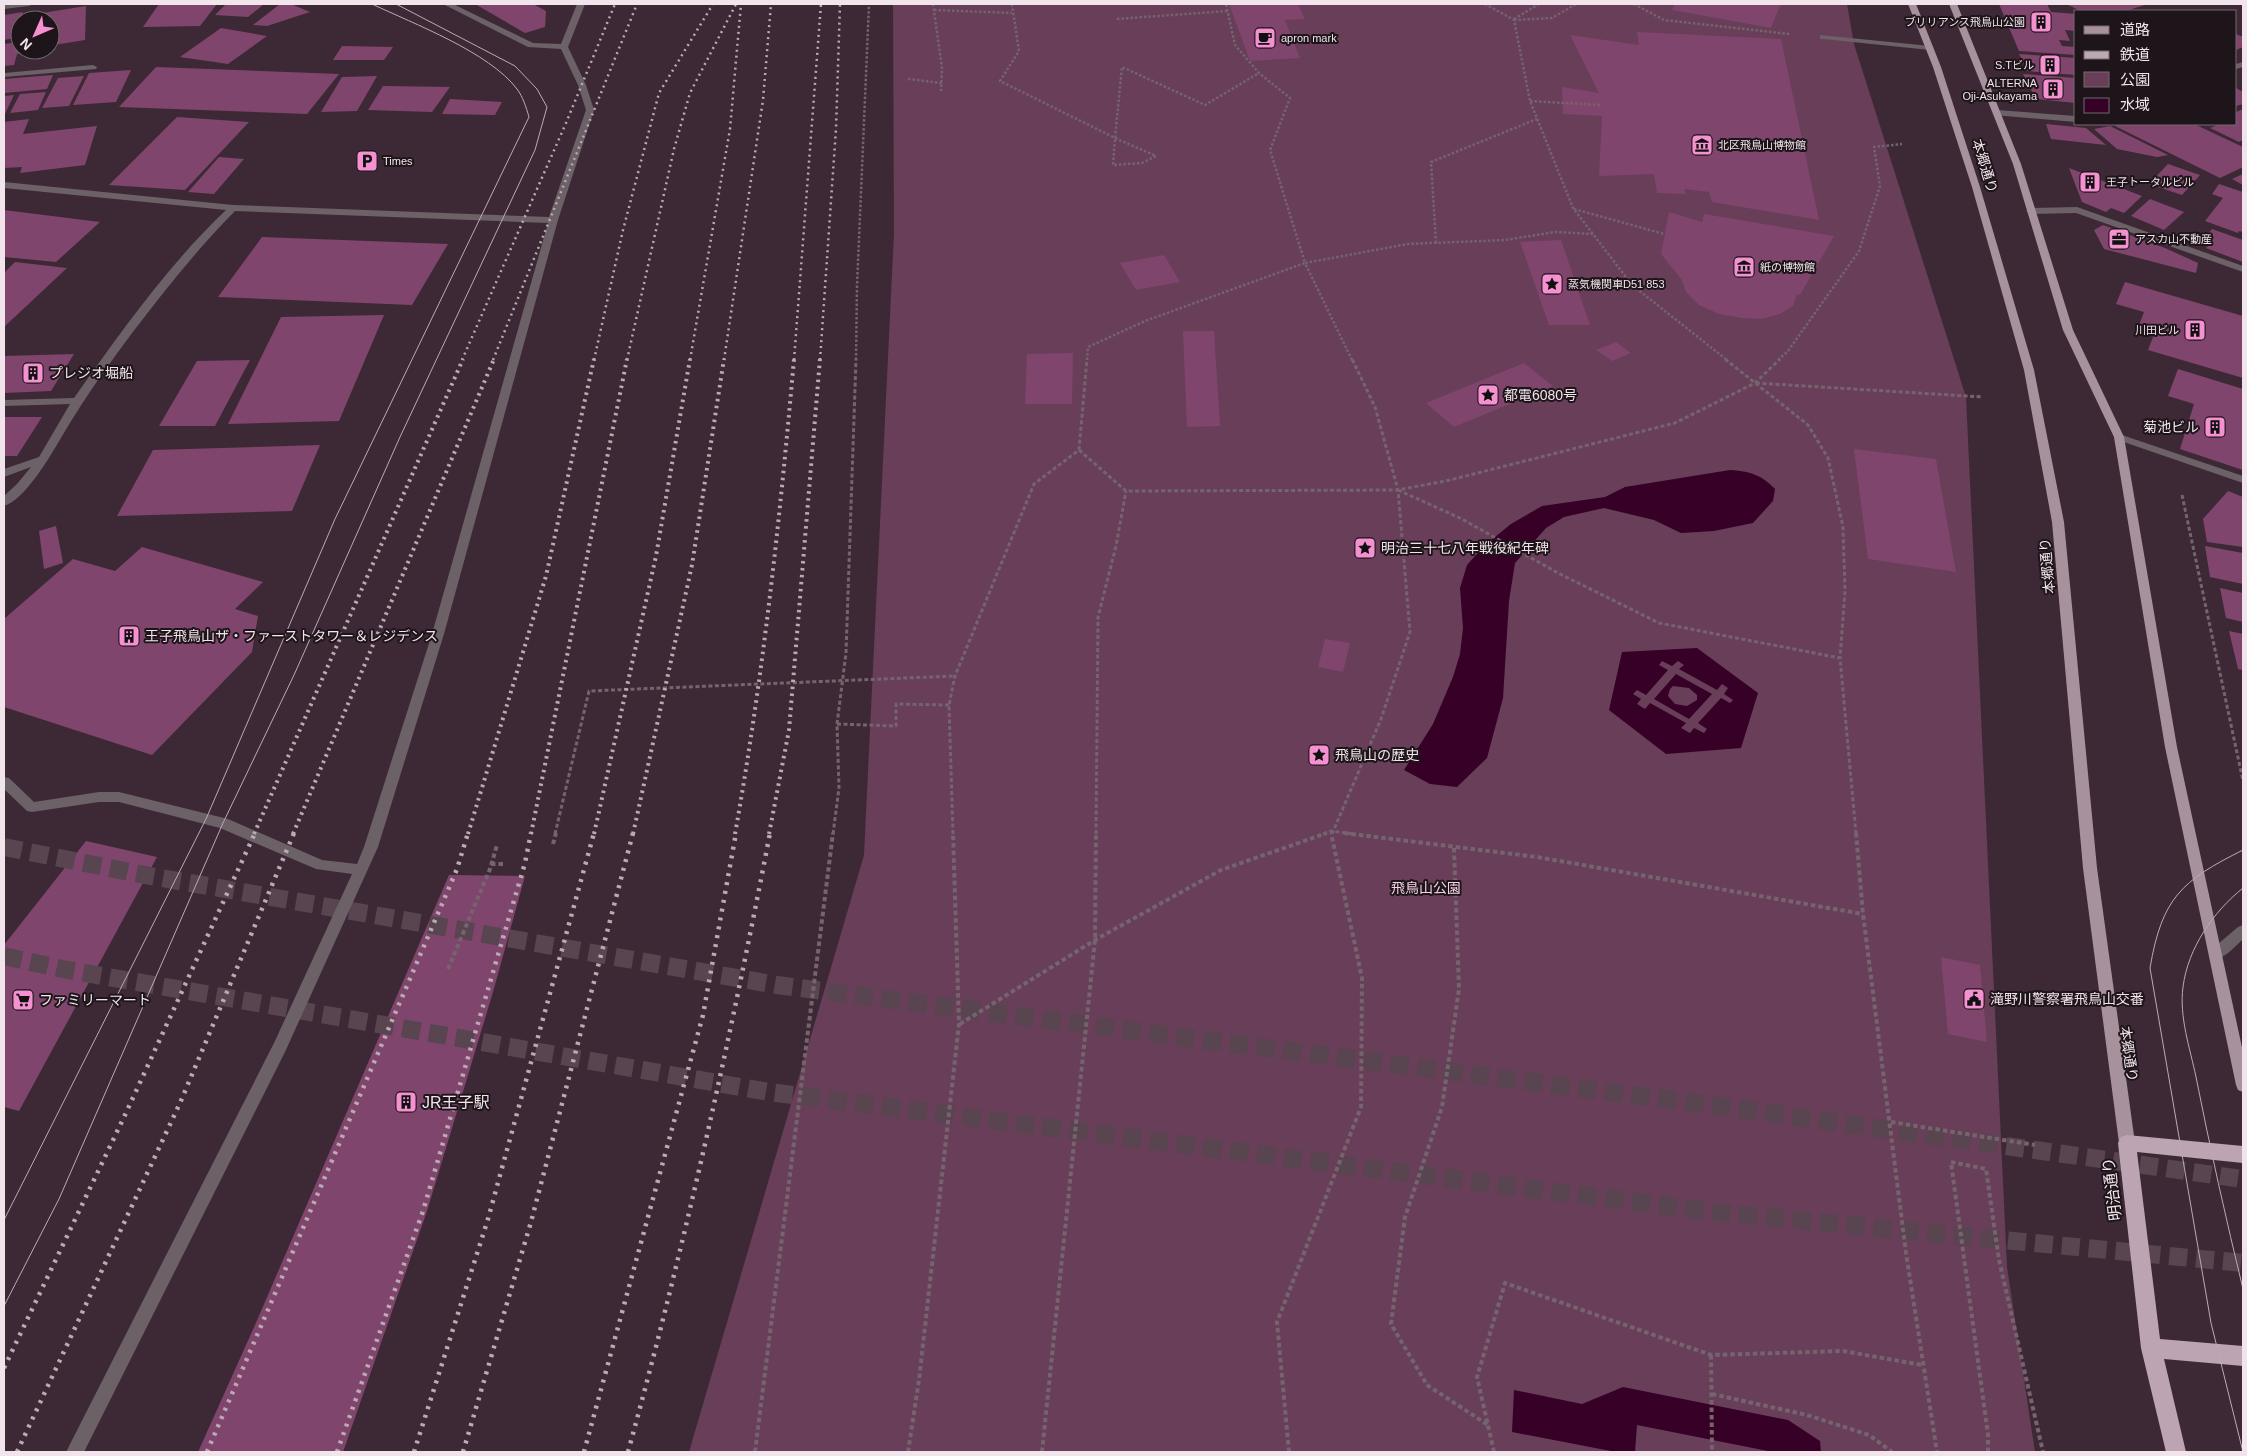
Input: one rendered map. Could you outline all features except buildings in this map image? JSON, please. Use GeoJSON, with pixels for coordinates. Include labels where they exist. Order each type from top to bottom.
{"type":"FeatureCollection","features":[{"type":"Feature","properties":{"kind":"highway","name":"明治通り"},"geometry":{"type":"LineString","coordinates":[[2176,1452],[2151,1348],[2127,1143],[2243,1154]]}},
{"type":"Feature","properties":{"kind":"highway"},"geometry":{"type":"LineString","coordinates":[[2151,1348],[2243,1356]]}},
{"type":"Feature","properties":{"kind":"main road","name":"本郷通り"},"geometry":{"type":"LineString","coordinates":[[1912,4],[1930,48],[1976,186],[2029,370],[2058,522],[2090,868],[2127,1143]]}},
{"type":"Feature","properties":{"kind":"main road","name":"本郷通り"},"geometry":{"type":"LineString","coordinates":[[1953,4],[2017,164],[2068,330],[2118,437],[2172,746],[2243,1086]]}},
{"type":"Feature","properties":{"kind":"street"},"geometry":{"type":"LineString","coordinates":[[4,7],[29,4]]}},
{"type":"Feature","properties":{"kind":"street"},"geometry":{"type":"LineString","coordinates":[[447,4],[531,45],[564,47]]}},
{"type":"Feature","properties":{"kind":"street"},"geometry":{"type":"LineString","coordinates":[[75,1452],[280,1047],[371,847],[438,634],[553,220],[590,110],[586,92],[574,73],[564,47],[581,4]]}},
{"type":"Feature","properties":{"kind":"street"},"geometry":{"type":"LineString","coordinates":[[1823,38],[1930,48]]}},
{"type":"Feature","properties":{"kind":"street"},"geometry":{"type":"LineString","coordinates":[[4,75],[93,67]]}},
{"type":"Feature","properties":{"kind":"street"},"geometry":{"type":"LineString","coordinates":[[1996,112],[2074,119]]}},
{"type":"Feature","properties":{"kind":"street"},"geometry":{"type":"LineString","coordinates":[[4,185],[232,208],[553,220]]}},
{"type":"Feature","properties":{"kind":"street"},"geometry":{"type":"LineString","coordinates":[[4,502],[20,487],[43,459],[77,401],[119,342],[198,244],[232,208]]}},
{"type":"Feature","properties":{"kind":"street"},"geometry":{"type":"LineString","coordinates":[[2031,210],[2077,210],[2243,270]]}},
{"type":"Feature","properties":{"kind":"street"},"geometry":{"type":"LineString","coordinates":[[4,403],[77,401]]}},
{"type":"Feature","properties":{"kind":"street"},"geometry":{"type":"LineString","coordinates":[[2118,437],[2243,480]]}},
{"type":"Feature","properties":{"kind":"street"},"geometry":{"type":"LineString","coordinates":[[4,473],[43,459]]}},
{"type":"Feature","properties":{"kind":"street"},"geometry":{"type":"LineString","coordinates":[[4,782],[32,806],[99,797],[120,797],[223,823],[321,865],[360,870]]}},
{"type":"Feature","properties":{"kind":"street"},"geometry":{"type":"LineString","coordinates":[[2216,954],[2243,931]]}},
{"type":"Feature","properties":{"kind":"path"},"geometry":{"type":"LineString","coordinates":[[755,1452],[838,788],[837,724],[846,653],[856,417],[857,286],[869,4]]}},
{"type":"Feature","properties":{"kind":"path"},"geometry":{"type":"LineString","coordinates":[[932,4],[942,83],[941,91]]}},
{"type":"Feature","properties":{"kind":"path"},"geometry":{"type":"LineString","coordinates":[[1012,4],[1019,51],[1000,81],[1115,138],[1156,156],[1142,164],[1113,165],[1115,138],[1122,67],[1205,105],[1259,74]]}},
{"type":"Feature","properties":{"kind":"path"},"geometry":{"type":"LineString","coordinates":[[1226,4],[1235,46],[1259,74],[1290,98],[1270,150],[1305,263],[1375,407],[1398,490],[1410,632],[1381,719],[1332,831],[1362,978],[1361,1107],[1277,1322],[1289,1452]]}},
{"type":"Feature","properties":{"kind":"path"},"geometry":{"type":"LineString","coordinates":[[1485,4],[1514,20],[1552,18],[1576,4]]}},
{"type":"Feature","properties":{"kind":"path"},"geometry":{"type":"LineString","coordinates":[[1514,20],[1539,4]]}},
{"type":"Feature","properties":{"kind":"path"},"geometry":{"type":"LineString","coordinates":[[1634,4],[1664,20],[1823,38]]}},
{"type":"Feature","properties":{"kind":"path"},"geometry":{"type":"LineString","coordinates":[[934,10],[1012,13]]}},
{"type":"Feature","properties":{"kind":"path"},"geometry":{"type":"LineString","coordinates":[[1117,19],[1227,11]]}},
{"type":"Feature","properties":{"kind":"path"},"geometry":{"type":"LineString","coordinates":[[1514,20],[1530,101],[1573,208],[1632,285],[1808,425],[1828,458],[1843,527],[1845,592],[1840,658],[1863,914],[1892,1122],[1922,1365],[1937,1452]]}},
{"type":"Feature","properties":{"kind":"path"},"geometry":{"type":"LineString","coordinates":[[908,79],[942,83]]}},
{"type":"Feature","properties":{"kind":"path"},"geometry":{"type":"LineString","coordinates":[[1530,101],[1600,104]]}},
{"type":"Feature","properties":{"kind":"path"},"geometry":{"type":"LineString","coordinates":[[1436,243],[1431,162],[1537,119]]}},
{"type":"Feature","properties":{"kind":"path"},"geometry":{"type":"LineString","coordinates":[[1079,450],[1126,491],[1398,490],[1450,480],[1675,423],[1755,383],[1788,351],[1859,251],[1880,186],[1874,147],[1902,144]]}},
{"type":"Feature","properties":{"kind":"path"},"geometry":{"type":"LineString","coordinates":[[1573,208],[1664,234]]}},
{"type":"Feature","properties":{"kind":"path"},"geometry":{"type":"LineString","coordinates":[[908,1452],[919,1380],[959,1024],[949,705],[955,676],[1034,484],[1079,450],[1088,347],[1146,321],[1305,263],[1408,244],[1505,240],[1555,232],[1593,234]]}},
{"type":"Feature","properties":{"kind":"path"},"geometry":{"type":"LineString","coordinates":[[1755,383],[1982,396]]}},
{"type":"Feature","properties":{"kind":"path"},"geometry":{"type":"LineString","coordinates":[[2180,489],[2243,781]]}},
{"type":"Feature","properties":{"kind":"path"},"geometry":{"type":"LineString","coordinates":[[1398,490],[1462,519],[1558,573],[1658,623],[1840,658]]}},
{"type":"Feature","properties":{"kind":"path"},"geometry":{"type":"LineString","coordinates":[[1042,1452],[1095,940],[1098,617],[1116,546],[1126,491]]}},
{"type":"Feature","properties":{"kind":"path"},"geometry":{"type":"LineString","coordinates":[[553,844],[588,691],[955,676]]}},
{"type":"Feature","properties":{"kind":"path"},"geometry":{"type":"LineString","coordinates":[[837,724],[896,726],[896,704],[949,705]]}},
{"type":"Feature","properties":{"kind":"path"},"geometry":{"type":"LineString","coordinates":[[959,1024],[1095,940],[1221,870],[1332,831],[1454,848],[1537,857],[1863,914]]}},
{"type":"Feature","properties":{"kind":"path"},"geometry":{"type":"LineString","coordinates":[[448,969],[497,845]]}},
{"type":"Feature","properties":{"kind":"path"},"geometry":{"type":"LineString","coordinates":[[1454,848],[1459,989],[1442,1107],[1405,1217],[1391,1324],[1427,1385],[1488,1426]]}},
{"type":"Feature","properties":{"kind":"path"},"geometry":{"type":"LineString","coordinates":[[491,864],[503,864]]}},
{"type":"Feature","properties":{"kind":"path"},"geometry":{"type":"LineString","coordinates":[[1892,1122],[2035,1145]]}},
{"type":"Feature","properties":{"kind":"path"},"geometry":{"type":"LineString","coordinates":[[1988,1452],[1988,1435],[1951,1162],[1986,1169],[1999,1260],[2043,1452]]}},
{"type":"Feature","properties":{"kind":"path"},"geometry":{"type":"LineString","coordinates":[[1494,1452],[1477,1377],[1505,1283],[1711,1356],[1843,1351],[1922,1365]]}},
{"type":"Feature","properties":{"kind":"path"},"geometry":{"type":"LineString","coordinates":[[1711,1356],[1712,1452]]}},
{"type":"Feature","properties":{"kind":"path"},"geometry":{"type":"LineString","coordinates":[[1712,1394],[1807,1415],[1869,1435],[1892,1452]]}},
{"type":"Feature","properties":{"kind":"green space","name":"飛鳥山公園"},"geometry":{"type":"Polygon","coordinates":[[[893,4],[1847,4],[1854,44],[1966,397],[2007,1267],[2035,1452],[689,1452],[864,855],[894,233],[893,4]]]}},
{"type":"Feature","properties":{"kind":"water"},"geometry":{"type":"Polygon","coordinates":[[[1730,470],[1743,471],[1755,475],[1765,480],[1775,489],[1773,501],[1753,523],[1714,531],[1681,533],[1654,520],[1604,508],[1564,517],[1546,528],[1515,563],[1509,601],[1503,698],[1487,758],[1457,787],[1430,784],[1404,770],[1433,724],[1453,677],[1460,654],[1463,628],[1460,588],[1467,565],[1485,545],[1511,524],[1542,506],[1605,497],[1625,487],[1730,470]]]}},
{"type":"Feature","properties":{"kind":"water"},"geometry":{"type":"Polygon","coordinates":[[[1697,648],[1758,693],[1741,748],[1666,754],[1609,710],[1622,652],[1697,648]],[[1662,661],[1659,665],[1668,670],[1646,695],[1637,690],[1633,694],[1641,699],[1637,704],[1645,709],[1650,703],[1686,723],[1681,728],[1690,733],[1694,728],[1704,733],[1707,729],[1698,723],[1721,698],[1730,703],[1733,700],[1724,694],[1728,688],[1722,684],[1717,690],[1679,669],[1684,665],[1678,661],[1672,666],[1662,661]]]}},
{"type":"Feature","properties":{"kind":"water"},"geometry":{"type":"Polygon","coordinates":[[[1676,674],[1712,694],[1689,719],[1654,699],[1676,674]],[[1673,686],[1668,696],[1675,704],[1687,706],[1697,700],[1697,695],[1689,688],[1673,686]]]}},
{"type":"Feature","properties":{"kind":"water"},"geometry":{"type":"Polygon","coordinates":[[[1623,1387],[1788,1420],[1820,1441],[1821,1452],[1773,1452],[1637,1425],[1635,1452],[1616,1452],[1512,1432],[1514,1390],[1582,1404],[1623,1387]]]}},
{"type":"Feature","properties":{"kind":"tunnel"},"geometry":{"type":"LineString","coordinates":[[4,847],[150,876],[777,985],[1726,1107],[2243,1179]]}},
{"type":"Feature","properties":{"kind":"tunnel"},"geometry":{"type":"LineString","coordinates":[[4,956],[62,969],[769,1092],[1722,1213],[2243,1263]]}},
{"type":"Feature","properties":{"kind":"tram line"},"geometry":{"type":"LineString","coordinates":[[4,1220],[206,819],[335,519],[529,117],[523,99],[517,89],[488,63],[450,40],[372,4]]}},
{"type":"Feature","properties":{"kind":"tram line"},"geometry":{"type":"LineString","coordinates":[[4,1306],[59,1199],[223,823],[294,675],[400,437],[535,150],[547,107],[537,89],[515,66],[396,4]]}},
{"type":"Feature","properties":{"kind":"tram line"},"geometry":{"type":"LineString","coordinates":[[2243,850],[2204,872],[2178,894],[2168,908],[2161,924],[2150,968],[2211,1323],[2243,1452]]}},
{"type":"Feature","properties":{"kind":"tram line"},"geometry":{"type":"LineString","coordinates":[[2243,888],[2212,920],[2196,945],[2186,973],[2182,998],[2186,1032],[2243,1289]]}},
{"type":"Feature","properties":{"kind":"railway"},"geometry":{"type":"LineString","coordinates":[[462,360],[566,123],[615,4]]}},
{"type":"Feature","properties":{"kind":"railway"},"geometry":{"type":"LineString","coordinates":[[493,360],[637,4]]}},
{"type":"Feature","properties":{"kind":"railway"},"geometry":{"type":"LineString","coordinates":[[594,360],[623,230],[659,93],[713,4]]}},
{"type":"Feature","properties":{"kind":"railway"},"geometry":{"type":"LineString","coordinates":[[627,360],[674,149],[690,93],[736,4]]}},
{"type":"Feature","properties":{"kind":"railway"},"geometry":{"type":"LineString","coordinates":[[690,360],[730,129],[741,4]]}},
{"type":"Feature","properties":{"kind":"railway"},"geometry":{"type":"LineString","coordinates":[[724,360],[763,100],[771,4]]}},
{"type":"Feature","properties":{"kind":"railway"},"geometry":{"type":"LineString","coordinates":[[794,360],[821,4]]}},
{"type":"Feature","properties":{"kind":"railway"},"geometry":{"type":"LineString","coordinates":[[820,360],[836,129],[840,4]]}},
{"type":"Feature","properties":{"kind":"railway"},"geometry":{"type":"LineString","coordinates":[[254,834],[463,359]]}},
{"type":"Feature","properties":{"kind":"railway"},"geometry":{"type":"LineString","coordinates":[[293,834],[494,359]]}},
{"type":"Feature","properties":{"kind":"railway"},"geometry":{"type":"LineString","coordinates":[[468,834],[546,576],[594,359]]}},
{"type":"Feature","properties":{"kind":"railway"},"geometry":{"type":"LineString","coordinates":[[531,834],[627,359]]}},
{"type":"Feature","properties":{"kind":"railway"},"geometry":{"type":"LineString","coordinates":[[594,834],[656,556],[690,359]]}},
{"type":"Feature","properties":{"kind":"railway"},"geometry":{"type":"LineString","coordinates":[[633,834],[692,565],[724,359]]}},
{"type":"Feature","properties":{"kind":"railway"},"geometry":{"type":"LineString","coordinates":[[735,834],[754,716],[770,597],[794,359]]}},
{"type":"Feature","properties":{"kind":"railway"},"geometry":{"type":"LineString","coordinates":[[769,834],[789,730],[820,359]]}},
{"type":"Feature","properties":{"kind":"railway"},"geometry":{"type":"LineString","coordinates":[[4,1368],[125,1115],[255,833]]}},
{"type":"Feature","properties":{"kind":"railway"},"geometry":{"type":"LineString","coordinates":[[17,1452],[180,1103],[294,833]]}},
{"type":"Feature","properties":{"kind":"railway"},"geometry":{"type":"LineString","coordinates":[[207,1452],[457,869],[468,833]]}},
{"type":"Feature","properties":{"kind":"railway"},"geometry":{"type":"LineString","coordinates":[[337,1452],[423,1211],[525,863],[531,833]]}},
{"type":"Feature","properties":{"kind":"railway"},"geometry":{"type":"LineString","coordinates":[[414,1452],[488,1219],[594,833]]}},
{"type":"Feature","properties":{"kind":"railway"},"geometry":{"type":"LineString","coordinates":[[463,1452],[531,1222],[633,833]]}},
{"type":"Feature","properties":{"kind":"railway"},"geometry":{"type":"LineString","coordinates":[[584,1452],[703,1015],[736,833]]}},
{"type":"Feature","properties":{"kind":"railway"},"geometry":{"type":"LineString","coordinates":[[628,1452],[649,1375],[705,1144],[739,989],[770,833]]}},
{"type":"Feature","properties":{"kind":"place","name":"ブリリアンス飛鳥山公園"},"geometry":{"type":"Point","coordinates":[2041,22]}},
{"type":"Feature","properties":{"kind":"place","name":"apron mark"},"geometry":{"type":"Point","coordinates":[1265,38]}},
{"type":"Feature","properties":{"kind":"place","name":"S.Tビル"},"geometry":{"type":"Point","coordinates":[2050,65]}},
{"type":"Feature","properties":{"kind":"place","name":"ALTERNA Oji-Asukayama"},"geometry":{"type":"Point","coordinates":[2053,89]}},
{"type":"Feature","properties":{"kind":"place","name":"北区飛鳥山博物館"},"geometry":{"type":"Point","coordinates":[1702,145]}},
{"type":"Feature","properties":{"kind":"place","name":"Times"},"geometry":{"type":"Point","coordinates":[367,161]}},
{"type":"Feature","properties":{"kind":"place","name":"王子トータルビル"},"geometry":{"type":"Point","coordinates":[2090,182]}},
{"type":"Feature","properties":{"kind":"place","name":"アスカ山不動産"},"geometry":{"type":"Point","coordinates":[2119,239]}},
{"type":"Feature","properties":{"kind":"place","name":"紙の博物館"},"geometry":{"type":"Point","coordinates":[1744,267]}},
{"type":"Feature","properties":{"kind":"place","name":"蒸気機関車D51 853"},"geometry":{"type":"Point","coordinates":[1552,284]}},
{"type":"Feature","properties":{"kind":"place","name":"川田ビル"},"geometry":{"type":"Point","coordinates":[2195,330]}},
{"type":"Feature","properties":{"kind":"place","name":"プレジオ堀船"},"geometry":{"type":"Point","coordinates":[33,373]}},
{"type":"Feature","properties":{"kind":"place","name":"都電6080号"},"geometry":{"type":"Point","coordinates":[1488,395]}},
{"type":"Feature","properties":{"kind":"place","name":"菊池ビル"},"geometry":{"type":"Point","coordinates":[2215,427]}},
{"type":"Feature","properties":{"kind":"place","name":"明治三十七八年戦役紀年碑"},"geometry":{"type":"Point","coordinates":[1365,548]}},
{"type":"Feature","properties":{"kind":"place","name":"王子飛鳥山ザ・ファーストタワー＆レジデンス"},"geometry":{"type":"Point","coordinates":[129,636]}},
{"type":"Feature","properties":{"kind":"place","name":"飛鳥山の歴史"},"geometry":{"type":"Point","coordinates":[1319,755]}},
{"type":"Feature","properties":{"kind":"place","name":"滝野川警察署飛鳥山交番"},"geometry":{"type":"Point","coordinates":[1974,999]}},
{"type":"Feature","properties":{"kind":"place","name":"ファミリーマート"},"geometry":{"type":"Point","coordinates":[23,1000]}},
{"type":"Feature","properties":{"kind":"place","name":"JR王子駅"},"geometry":{"type":"Point","coordinates":[406,1102]}}]}
